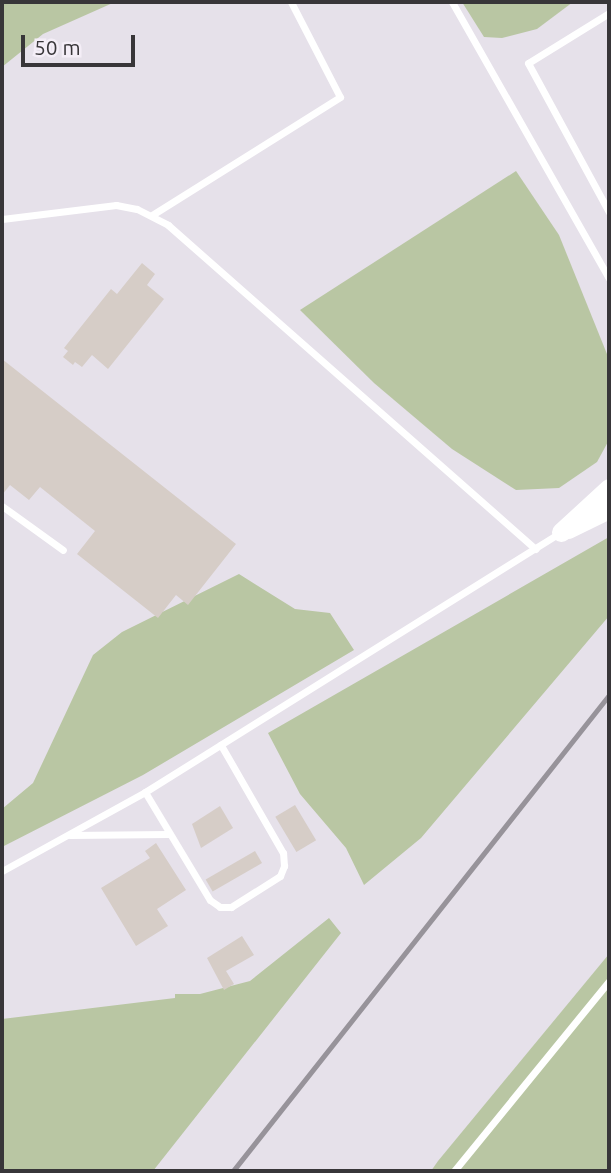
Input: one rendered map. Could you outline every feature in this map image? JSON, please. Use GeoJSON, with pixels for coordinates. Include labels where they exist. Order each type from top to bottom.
{"type":"FeatureCollection","features":[{"type":"Feature","properties":{"kind":"street"},"geometry":{"type":"LineString","coordinates":[[586,506],[609,474]]}},
{"type":"Feature","properties":{"kind":"street"},"geometry":{"type":"LineString","coordinates":[[561,532],[586,506],[609,488]]}},
{"type":"Feature","properties":{"kind":"street"},"geometry":{"type":"LineString","coordinates":[[561,532],[609,509]]}},
{"type":"Feature","properties":{"kind":"lane"},"geometry":{"type":"LineString","coordinates":[[152,215],[340,97],[291,2]]}},
{"type":"Feature","properties":{"kind":"lane"},"geometry":{"type":"LineString","coordinates":[[453,2],[609,278]]}},
{"type":"Feature","properties":{"kind":"lane"},"geometry":{"type":"LineString","coordinates":[[609,13],[528,63],[609,212]]}},
{"type":"Feature","properties":{"kind":"lane"},"geometry":{"type":"LineString","coordinates":[[2,219],[116,205],[152,215],[535,549]]}},
{"type":"Feature","properties":{"kind":"lane"},"geometry":{"type":"LineString","coordinates":[[2,506],[63,550]]}},
{"type":"Feature","properties":{"kind":"lane"},"geometry":{"type":"LineString","coordinates":[[2,871],[145,792],[561,532]]}},
{"type":"Feature","properties":{"kind":"lane"},"geometry":{"type":"LineString","coordinates":[[145,792],[210,900],[220,907],[231,906],[280,876],[283,853],[221,745]]}},
{"type":"Feature","properties":{"kind":"lane"},"geometry":{"type":"LineString","coordinates":[[69,835],[168,834]]}},
{"type":"Feature","properties":{"kind":"lane"},"geometry":{"type":"LineString","coordinates":[[454,1171],[609,981]]}},
{"type":"Feature","properties":{"kind":"green space"},"geometry":{"type":"Polygon","coordinates":[[[2,2],[115,2],[43,34],[2,67],[2,2]]]}},
{"type":"Feature","properties":{"kind":"green space"},"geometry":{"type":"Polygon","coordinates":[[[462,2],[573,2],[537,29],[502,38],[484,37],[462,2]]]}},
{"type":"Feature","properties":{"kind":"green space"},"geometry":{"type":"Polygon","coordinates":[[[516,171],[559,235],[609,359],[609,440],[597,462],[559,488],[516,490],[452,449],[374,383],[300,310],[516,171]]]}},
{"type":"Feature","properties":{"kind":"green space"},"geometry":{"type":"Polygon","coordinates":[[[609,537],[609,616],[421,838],[364,885],[346,848],[300,794],[268,733],[609,537]]]}},
{"type":"Feature","properties":{"kind":"green space"},"geometry":{"type":"Polygon","coordinates":[[[239,574],[295,609],[330,613],[354,650],[143,775],[2,847],[2,809],[33,783],[93,655],[122,632],[239,574]]]}},
{"type":"Feature","properties":{"kind":"green space"},"geometry":{"type":"Polygon","coordinates":[[[329,918],[341,933],[153,1171],[2,1171],[2,1019],[175,998],[175,994],[200,994],[250,981],[329,918]]]}},
{"type":"Feature","properties":{"kind":"green space"},"geometry":{"type":"Polygon","coordinates":[[[609,954],[609,1171],[431,1171],[438,1161],[609,954]]]}},
{"type":"Feature","properties":{"kind":"building"},"geometry":{"type":"Polygon","coordinates":[[[142,263],[155,274],[147,285],[164,299],[108,369],[92,355],[82,367],[75,362],[73,365],[63,357],[68,351],[64,348],[111,289],[117,294],[142,263]]]}},
{"type":"Feature","properties":{"kind":"building"},"geometry":{"type":"Polygon","coordinates":[[[2,359],[236,544],[188,605],[176,595],[158,618],[77,554],[95,531],[40,487],[29,500],[10,485],[2,495],[2,359]]]}},
{"type":"Feature","properties":{"kind":"building"},"geometry":{"type":"Polygon","coordinates":[[[295,805],[316,840],[296,852],[275,817],[295,805]]]}},
{"type":"Feature","properties":{"kind":"building"},"geometry":{"type":"Polygon","coordinates":[[[220,806],[233,828],[201,848],[192,824],[220,806]]]}},
{"type":"Feature","properties":{"kind":"building"},"geometry":{"type":"Polygon","coordinates":[[[156,843],[186,890],[157,909],[168,926],[136,946],[101,888],[150,858],[145,851],[156,843]]]}},
{"type":"Feature","properties":{"kind":"building"},"geometry":{"type":"Polygon","coordinates":[[[255,851],[262,863],[213,892],[206,880],[255,851]]]}},
{"type":"Feature","properties":{"kind":"building"},"geometry":{"type":"Polygon","coordinates":[[[242,936],[254,955],[226,971],[234,984],[224,990],[207,958],[242,936]]]}},
{"type":"Feature","properties":{"kind":"railway"},"geometry":{"type":"LineString","coordinates":[[233,1171],[609,695]]}}]}
